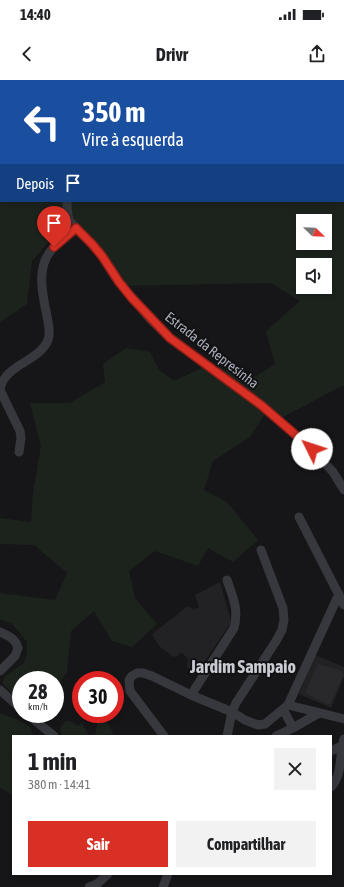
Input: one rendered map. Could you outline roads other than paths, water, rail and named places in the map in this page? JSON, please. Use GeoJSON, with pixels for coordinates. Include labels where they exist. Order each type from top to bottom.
{"type":"FeatureCollection","features":[{"type":"Feature","properties":{"kind":"street","name":"Estrada da Represinha"},"geometry":{"type":"LineString","coordinates":[[67,202],[69,220],[92,244],[123,287],[160,329],[261,405],[312,449],[333,472],[344,490]]}},
{"type":"Feature","properties":{"kind":"street"},"geometry":{"type":"LineString","coordinates":[[19,452],[21,438],[20,431],[0,389],[3,379],[38,353],[46,344],[49,335],[49,326],[42,289],[42,268],[54,247],[76,228]]}},
{"type":"Feature","properties":{"kind":"street"},"geometry":{"type":"LineString","coordinates":[[299,517],[344,605]]}},
{"type":"Feature","properties":{"kind":"street"},"geometry":{"type":"LineString","coordinates":[[227,735],[232,712],[276,641],[282,630],[284,620],[283,608],[261,550]]}},
{"type":"Feature","properties":{"kind":"street"},"geometry":{"type":"LineString","coordinates":[[191,695],[234,628],[237,612],[227,580]]}},
{"type":"Feature","properties":{"kind":"street"},"geometry":{"type":"LineString","coordinates":[[163,735],[130,691],[129,680],[132,676],[137,673],[143,673],[232,712],[245,720],[258,725],[265,724],[286,707],[339,594]]}},
{"type":"Feature","properties":{"kind":"street"},"geometry":{"type":"LineString","coordinates":[[0,632],[9,635],[14,639],[18,648],[15,656],[0,671]]}},
{"type":"Feature","properties":{"kind":"street"},"geometry":{"type":"LineString","coordinates":[[0,690],[12,701]]}},
{"type":"Feature","properties":{"kind":"street"},"geometry":{"type":"LineString","coordinates":[[286,707],[344,719]]}},
{"type":"Feature","properties":{"kind":"street"},"geometry":{"type":"LineString","coordinates":[[286,707],[293,728]]}},
{"type":"Feature","properties":{"kind":"street"},"geometry":{"type":"LineString","coordinates":[[278,735],[319,713]]}},
{"type":"Feature","properties":{"kind":"street"},"geometry":{"type":"LineString","coordinates":[[38,723],[53,735]]}},
{"type":"Feature","properties":{"kind":"street"},"geometry":{"type":"LineString","coordinates":[[332,750],[343,742]]}},
{"type":"Feature","properties":{"kind":"street"},"geometry":{"type":"LineString","coordinates":[[332,785],[338,775],[343,742]]}},
{"type":"Feature","properties":{"kind":"street"},"geometry":{"type":"LineString","coordinates":[[89,887],[97,884],[107,875]]}},
{"type":"Feature","properties":{"kind":"street"},"geometry":{"type":"LineString","coordinates":[[163,887],[168,875]]}},
{"type":"Feature","properties":{"kind":"district","name":"Jardim Sampaio"},"geometry":{"type":"Point","coordinates":[243,666]}}]}
